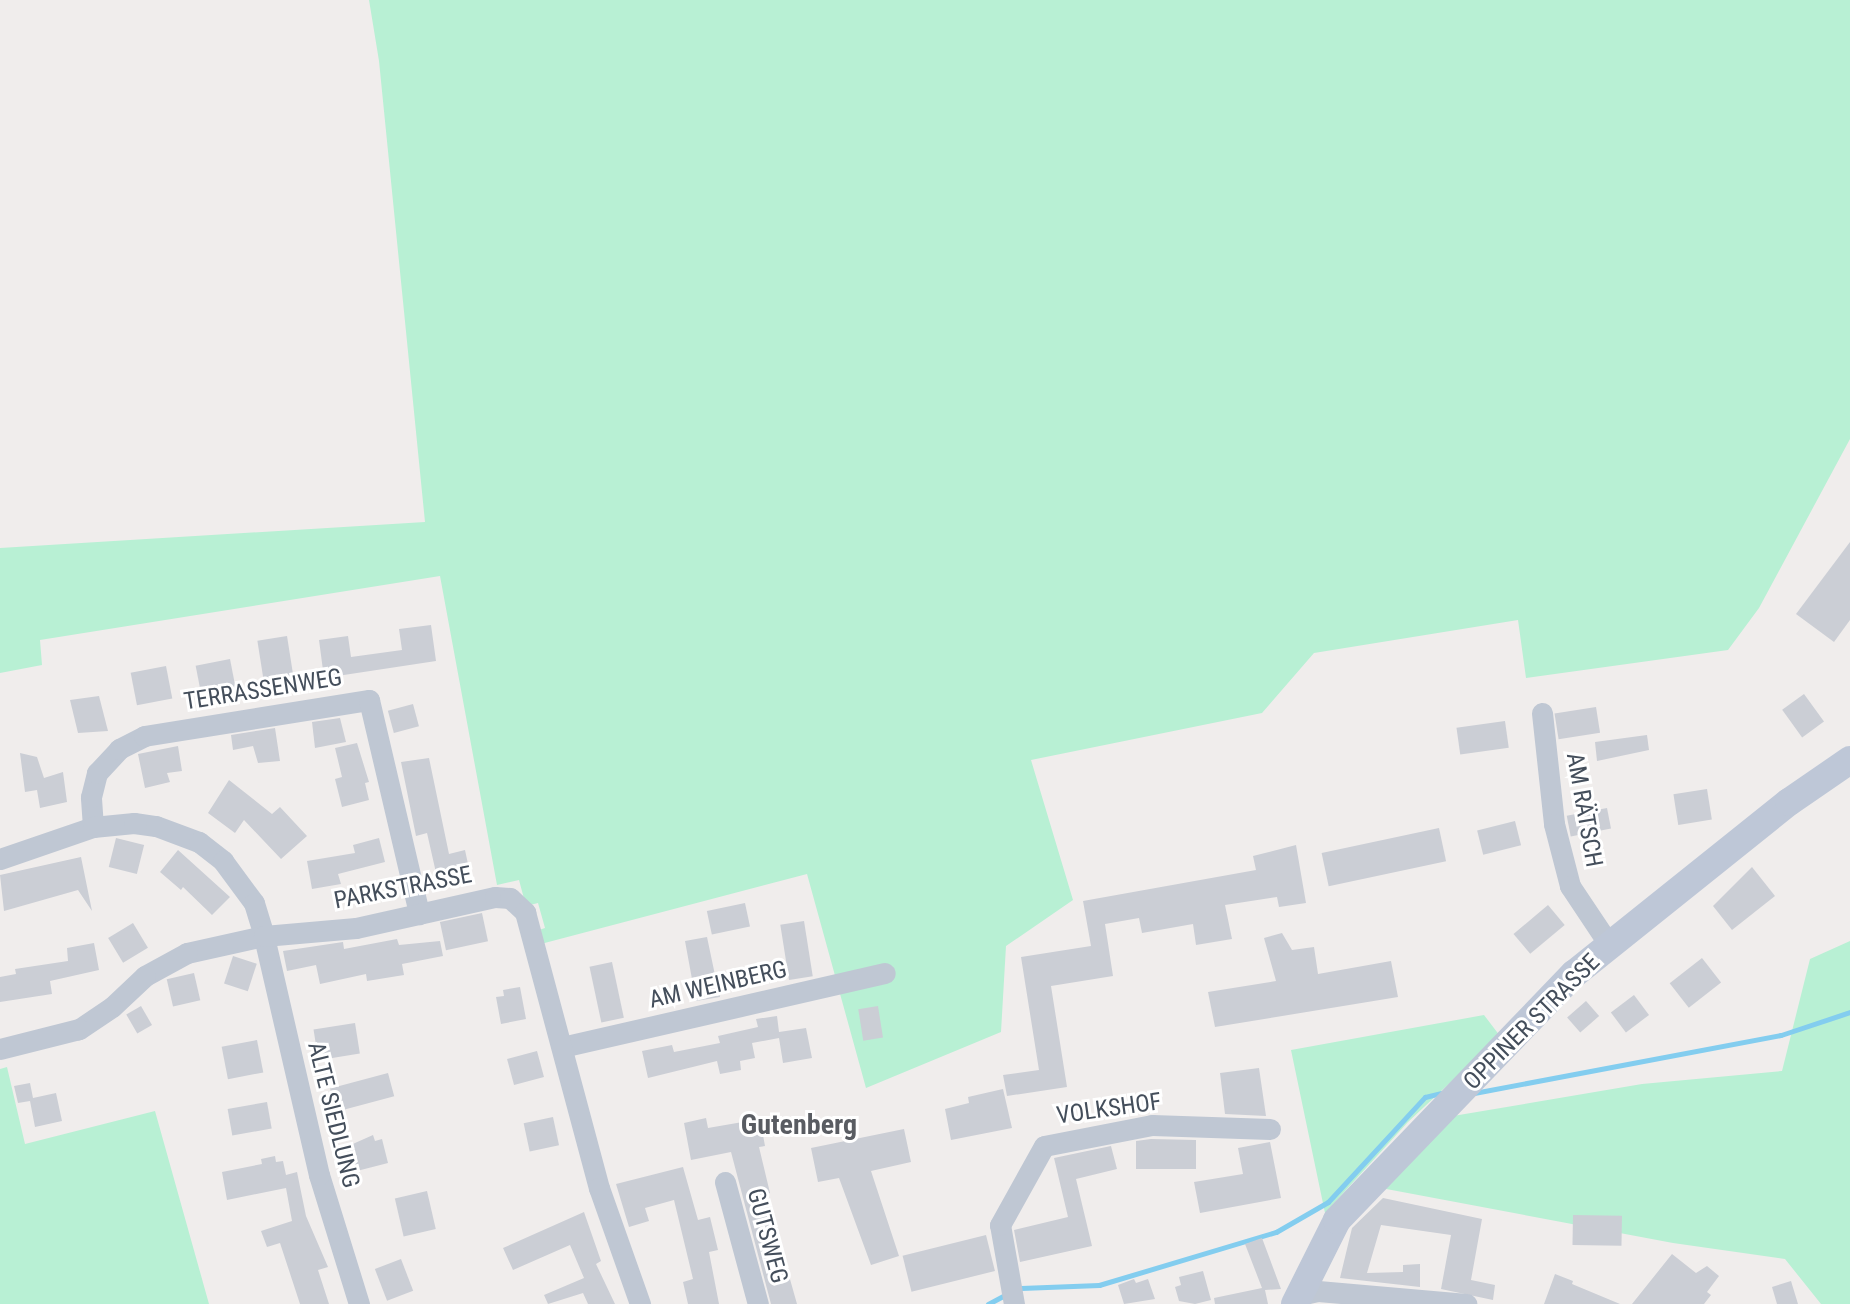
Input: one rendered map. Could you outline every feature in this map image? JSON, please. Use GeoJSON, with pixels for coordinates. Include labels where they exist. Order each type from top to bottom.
{"type":"FeatureCollection","features":[{"type":"Feature","properties":{"kind":"street","name":"TERRASSENWEG"},"geometry":{"type":"LineString","coordinates":[[93,827],[91,797],[97,773],[119,748],[144,736],[369,700],[419,915]]}},
{"type":"Feature","properties":{"kind":"street","name":"AM RÄTSCH"},"geometry":{"type":"LineString","coordinates":[[1542,713],[1554,824],[1570,886],[1610,946]]}},
{"type":"Feature","properties":{"kind":"street","name":"OPPINER STRASSE"},"geometry":{"type":"LineString","coordinates":[[1297,1299],[1337,1220],[1574,974],[1789,802],[1850,760]]}},
{"type":"Feature","properties":{"kind":"street"},"geometry":{"type":"LineString","coordinates":[[0,859],[93,827],[134,823],[199,842],[243,884],[254,903],[264,936]]}},
{"type":"Feature","properties":{"kind":"street","name":"PARKSTRASSE"},"geometry":{"type":"LineString","coordinates":[[0,1049],[79,1029],[112,1007],[145,976],[177,957],[264,936],[356,928],[495,897],[510,898],[525,912],[562,1047]]}},
{"type":"Feature","properties":{"kind":"street","name":"ALTE SIEDLUNG"},"geometry":{"type":"LineString","coordinates":[[264,936],[319,1175],[359,1304]]}},
{"type":"Feature","properties":{"kind":"street","name":"AM WEINBERG"},"geometry":{"type":"LineString","coordinates":[[562,1047],[885,974]]}},
{"type":"Feature","properties":{"kind":"street"},"geometry":{"type":"LineString","coordinates":[[562,1047],[599,1188],[640,1304]]}},
{"type":"Feature","properties":{"kind":"street","name":"VOLKSHOF"},"geometry":{"type":"LineString","coordinates":[[1014,1304],[1000,1225],[1044,1146],[1152,1125],[1270,1129]]}},
{"type":"Feature","properties":{"kind":"street","name":"GUTSWEG"},"geometry":{"type":"LineString","coordinates":[[725,1182],[758,1304]]}},
{"type":"Feature","properties":{"kind":"street"},"geometry":{"type":"LineString","coordinates":[[1297,1299],[1318,1290],[1466,1304]]}},
{"type":"Feature","properties":{"kind":"green space"},"geometry":{"type":"Polygon","coordinates":[[[369,0],[1850,0],[1850,439],[1759,608],[1728,650],[1526,678],[1518,620],[1314,653],[1262,713],[1031,760],[1073,900],[1006,946],[1001,1032],[866,1088],[807,874],[537,945],[533,932],[545,928],[538,903],[526,906],[519,880],[497,885],[440,576],[40,640],[42,665],[0,673],[0,548],[425,522],[379,61],[369,0]]]}},
{"type":"Feature","properties":{"kind":"green space"},"geometry":{"type":"Polygon","coordinates":[[[1850,941],[1850,1304],[1821,1304],[1785,1259],[1673,1243],[1381,1188],[1453,1116],[1642,1084],[1782,1071],[1810,959],[1850,941]]]}},
{"type":"Feature","properties":{"kind":"green space"},"geometry":{"type":"Polygon","coordinates":[[[1484,1015],[1500,1036],[1408,1122],[1325,1213],[1291,1050],[1484,1015]]]}},
{"type":"Feature","properties":{"kind":"green space"},"geometry":{"type":"Polygon","coordinates":[[[7,1067],[25,1144],[155,1111],[209,1304],[0,1304],[0,1069],[7,1067]]]}},
{"type":"Feature","properties":{"kind":"building"},"geometry":{"type":"Polygon","coordinates":[[[1850,542],[1850,620],[1834,642],[1796,614],[1850,542]]]}},
{"type":"Feature","properties":{"kind":"building"},"geometry":{"type":"Polygon","coordinates":[[[431,625],[436,661],[324,678],[319,640],[348,636],[351,657],[402,650],[399,629],[431,625]]]}},
{"type":"Feature","properties":{"kind":"building"},"geometry":{"type":"Polygon","coordinates":[[[287,636],[294,680],[264,685],[257,641],[287,636]]]}},
{"type":"Feature","properties":{"kind":"building"},"geometry":{"type":"Polygon","coordinates":[[[230,659],[236,689],[202,696],[196,666],[230,659]]]}},
{"type":"Feature","properties":{"kind":"building"},"geometry":{"type":"Polygon","coordinates":[[[166,666],[172,698],[137,705],[131,673],[166,666]]]}},
{"type":"Feature","properties":{"kind":"building"},"geometry":{"type":"Polygon","coordinates":[[[1804,694],[1824,722],[1802,737],[1782,710],[1804,694]]]}},
{"type":"Feature","properties":{"kind":"building"},"geometry":{"type":"Polygon","coordinates":[[[99,696],[108,731],[78,733],[70,700],[99,696]]]}},
{"type":"Feature","properties":{"kind":"building"},"geometry":{"type":"Polygon","coordinates":[[[413,704],[419,726],[394,733],[388,711],[413,704]]]}},
{"type":"Feature","properties":{"kind":"building"},"geometry":{"type":"Polygon","coordinates":[[[1596,707],[1600,733],[1559,739],[1555,714],[1596,707]]]}},
{"type":"Feature","properties":{"kind":"building"},"geometry":{"type":"Polygon","coordinates":[[[340,718],[346,742],[315,748],[312,722],[340,718]]]}},
{"type":"Feature","properties":{"kind":"building"},"geometry":{"type":"Polygon","coordinates":[[[1505,721],[1509,748],[1460,755],[1456,728],[1505,721]]]}},
{"type":"Feature","properties":{"kind":"building"},"geometry":{"type":"Polygon","coordinates":[[[275,728],[280,761],[258,763],[253,746],[233,750],[231,735],[275,728]]]}},
{"type":"Feature","properties":{"kind":"building"},"geometry":{"type":"Polygon","coordinates":[[[1647,735],[1649,750],[1597,761],[1595,742],[1647,735]]]}},
{"type":"Feature","properties":{"kind":"building"},"geometry":{"type":"Polygon","coordinates":[[[357,743],[369,782],[365,783],[369,800],[342,807],[335,779],[342,777],[335,748],[357,743]]]}},
{"type":"Feature","properties":{"kind":"building"},"geometry":{"type":"Polygon","coordinates":[[[178,746],[182,771],[167,773],[170,782],[145,788],[138,754],[178,746]]]}},
{"type":"Feature","properties":{"kind":"building"},"geometry":{"type":"Polygon","coordinates":[[[20,753],[37,757],[44,778],[63,772],[67,802],[40,808],[37,790],[25,792],[20,753]]]}},
{"type":"Feature","properties":{"kind":"building"},"geometry":{"type":"Polygon","coordinates":[[[429,758],[449,854],[465,850],[471,878],[439,886],[427,833],[416,836],[401,762],[429,758]]]}},
{"type":"Feature","properties":{"kind":"building"},"geometry":{"type":"Polygon","coordinates":[[[229,780],[272,814],[280,807],[307,836],[281,859],[244,820],[235,833],[208,813],[229,780]]]}},
{"type":"Feature","properties":{"kind":"building"},"geometry":{"type":"Polygon","coordinates":[[[1707,789],[1712,820],[1678,825],[1673,794],[1707,789]]]}},
{"type":"Feature","properties":{"kind":"building"},"geometry":{"type":"Polygon","coordinates":[[[1607,808],[1611,829],[1571,836],[1567,816],[1607,808]]]}},
{"type":"Feature","properties":{"kind":"building"},"geometry":{"type":"Polygon","coordinates":[[[1515,821],[1521,845],[1483,855],[1477,830],[1515,821]]]}},
{"type":"Feature","properties":{"kind":"building"},"geometry":{"type":"Polygon","coordinates":[[[1439,828],[1446,861],[1329,886],[1322,853],[1439,828]]]}},
{"type":"Feature","properties":{"kind":"building"},"geometry":{"type":"Polygon","coordinates":[[[116,838],[144,845],[137,874],[109,867],[116,838]]]}},
{"type":"Feature","properties":{"kind":"building"},"geometry":{"type":"Polygon","coordinates":[[[379,838],[385,862],[338,874],[341,884],[312,889],[307,861],[355,853],[353,845],[379,838]]]}},
{"type":"Feature","properties":{"kind":"building"},"geometry":{"type":"Polygon","coordinates":[[[1296,845],[1306,903],[1279,907],[1277,897],[1225,905],[1232,939],[1196,945],[1193,924],[1142,933],[1139,918],[1105,924],[1113,976],[1051,986],[1067,1087],[1007,1096],[1003,1075],[1039,1070],[1021,957],[1091,946],[1083,901],[1256,870],[1253,856],[1296,845]]]}},
{"type":"Feature","properties":{"kind":"building"},"geometry":{"type":"Polygon","coordinates":[[[178,850],[230,897],[212,915],[183,887],[181,890],[160,872],[178,850]]]}},
{"type":"Feature","properties":{"kind":"building"},"geometry":{"type":"Polygon","coordinates":[[[81,857],[92,911],[78,890],[4,911],[0,875],[81,857]]]}},
{"type":"Feature","properties":{"kind":"building"},"geometry":{"type":"Polygon","coordinates":[[[1752,867],[1775,896],[1732,930],[1713,906],[1752,867]]]}},
{"type":"Feature","properties":{"kind":"building"},"geometry":{"type":"Polygon","coordinates":[[[745,903],[750,926],[712,935],[707,911],[745,903]]]}},
{"type":"Feature","properties":{"kind":"building"},"geometry":{"type":"Polygon","coordinates":[[[1548,905],[1565,925],[1530,954],[1514,934],[1548,905]]]}},
{"type":"Feature","properties":{"kind":"building"},"geometry":{"type":"Polygon","coordinates":[[[482,913],[488,941],[446,950],[440,922],[482,913]]]}},
{"type":"Feature","properties":{"kind":"building"},"geometry":{"type":"Polygon","coordinates":[[[804,921],[813,976],[789,980],[780,925],[804,921]]]}},
{"type":"Feature","properties":{"kind":"building"},"geometry":{"type":"Polygon","coordinates":[[[133,923],[148,948],[123,963],[108,938],[133,923]]]}},
{"type":"Feature","properties":{"kind":"building"},"geometry":{"type":"Polygon","coordinates":[[[1282,933],[1292,950],[1314,947],[1318,974],[1391,961],[1398,997],[1215,1027],[1208,992],[1276,981],[1264,938],[1282,933]]]}},
{"type":"Feature","properties":{"kind":"building"},"geometry":{"type":"Polygon","coordinates":[[[707,937],[715,975],[721,973],[725,990],[719,991],[720,997],[696,1001],[685,941],[707,937]]]}},
{"type":"Feature","properties":{"kind":"building"},"geometry":{"type":"Polygon","coordinates":[[[397,939],[399,945],[440,941],[443,956],[402,964],[404,975],[367,981],[366,974],[320,984],[316,965],[287,971],[283,951],[343,942],[344,949],[397,939]]]}},
{"type":"Feature","properties":{"kind":"building"},"geometry":{"type":"Polygon","coordinates":[[[94,943],[99,970],[50,981],[52,994],[0,1002],[0,977],[16,974],[15,969],[68,961],[67,948],[94,943]]]}},
{"type":"Feature","properties":{"kind":"building"},"geometry":{"type":"Polygon","coordinates":[[[233,956],[257,964],[248,991],[224,984],[233,956]]]}},
{"type":"Feature","properties":{"kind":"building"},"geometry":{"type":"Polygon","coordinates":[[[1702,958],[1721,982],[1689,1008],[1670,983],[1702,958]]]}},
{"type":"Feature","properties":{"kind":"building"},"geometry":{"type":"Polygon","coordinates":[[[612,962],[624,1018],[601,1023],[590,967],[612,962]]]}},
{"type":"Feature","properties":{"kind":"building"},"geometry":{"type":"Polygon","coordinates":[[[194,973],[200,1000],[173,1007],[167,979],[194,973]]]}},
{"type":"Feature","properties":{"kind":"building"},"geometry":{"type":"Polygon","coordinates":[[[520,987],[526,1019],[501,1024],[496,997],[504,996],[503,990],[520,987]]]}},
{"type":"Feature","properties":{"kind":"building"},"geometry":{"type":"Polygon","coordinates":[[[1634,995],[1649,1015],[1626,1032],[1611,1012],[1634,995]]]}},
{"type":"Feature","properties":{"kind":"building"},"geometry":{"type":"Polygon","coordinates":[[[1586,1001],[1599,1016],[1580,1032],[1567,1017],[1586,1001]]]}},
{"type":"Feature","properties":{"kind":"building"},"geometry":{"type":"Polygon","coordinates":[[[141,1006],[152,1025],[137,1034],[126,1014],[141,1006]]]}},
{"type":"Feature","properties":{"kind":"building"},"geometry":{"type":"Polygon","coordinates":[[[878,1006],[883,1038],[863,1041],[858,1009],[878,1006]]]}},
{"type":"Feature","properties":{"kind":"building"},"geometry":{"type":"Polygon","coordinates":[[[777,1016],[779,1032],[806,1028],[812,1058],[783,1063],[779,1038],[752,1043],[755,1058],[740,1061],[741,1070],[720,1074],[717,1061],[648,1078],[642,1051],[672,1045],[674,1052],[720,1043],[718,1036],[758,1027],[756,1019],[777,1016]]]}},
{"type":"Feature","properties":{"kind":"building"},"geometry":{"type":"Polygon","coordinates":[[[355,1023],[360,1054],[318,1060],[314,1030],[355,1023]]]}},
{"type":"Feature","properties":{"kind":"building"},"geometry":{"type":"Polygon","coordinates":[[[257,1040],[263,1072],[228,1079],[222,1047],[257,1040]]]}},
{"type":"Feature","properties":{"kind":"building"},"geometry":{"type":"Polygon","coordinates":[[[537,1051],[544,1077],[514,1085],[507,1059],[537,1051]]]}},
{"type":"Feature","properties":{"kind":"building"},"geometry":{"type":"Polygon","coordinates":[[[1259,1068],[1266,1116],[1225,1114],[1220,1073],[1259,1068]]]}},
{"type":"Feature","properties":{"kind":"building"},"geometry":{"type":"Polygon","coordinates":[[[388,1073],[394,1096],[336,1112],[330,1089],[388,1073]]]}},
{"type":"Feature","properties":{"kind":"building"},"geometry":{"type":"Polygon","coordinates":[[[30,1083],[33,1098],[56,1093],[62,1121],[35,1127],[30,1101],[18,1103],[14,1086],[30,1083]]]}},
{"type":"Feature","properties":{"kind":"building"},"geometry":{"type":"Polygon","coordinates":[[[1003,1089],[1012,1128],[951,1140],[945,1109],[969,1103],[968,1097],[1003,1089]]]}},
{"type":"Feature","properties":{"kind":"building"},"geometry":{"type":"Polygon","coordinates":[[[267,1102],[272,1129],[232,1136],[228,1109],[267,1102]]]}},
{"type":"Feature","properties":{"kind":"building"},"geometry":{"type":"Polygon","coordinates":[[[553,1117],[559,1145],[530,1152],[524,1123],[553,1117]]]}},
{"type":"Feature","properties":{"kind":"building"},"geometry":{"type":"Polygon","coordinates":[[[706,1118],[708,1128],[760,1119],[765,1146],[759,1147],[770,1193],[766,1194],[797,1304],[771,1304],[731,1152],[691,1160],[684,1123],[706,1118]]]}},
{"type":"Feature","properties":{"kind":"building"},"geometry":{"type":"Polygon","coordinates":[[[904,1129],[911,1162],[871,1171],[899,1256],[871,1265],[839,1178],[818,1182],[811,1148],[904,1129]]]}},
{"type":"Feature","properties":{"kind":"building"},"geometry":{"type":"Polygon","coordinates":[[[373,1135],[375,1141],[382,1139],[388,1163],[353,1172],[346,1147],[373,1135]]]}},
{"type":"Feature","properties":{"kind":"building"},"geometry":{"type":"Polygon","coordinates":[[[1196,1140],[1196,1169],[1136,1169],[1136,1141],[1196,1140]]]}},
{"type":"Feature","properties":{"kind":"building"},"geometry":{"type":"Polygon","coordinates":[[[1270,1142],[1281,1198],[1200,1213],[1194,1182],[1243,1174],[1238,1148],[1270,1142]]]}},
{"type":"Feature","properties":{"kind":"building"},"geometry":{"type":"Polygon","coordinates":[[[1111,1146],[1117,1169],[1076,1179],[1092,1246],[1020,1262],[1014,1230],[1068,1217],[1054,1158],[1111,1146]]]}},
{"type":"Feature","properties":{"kind":"building"},"geometry":{"type":"Polygon","coordinates":[[[275,1156],[276,1162],[283,1161],[286,1175],[297,1172],[306,1216],[328,1267],[318,1270],[329,1304],[300,1304],[280,1243],[267,1247],[261,1231],[292,1221],[286,1188],[227,1200],[222,1172],[262,1164],[261,1159],[275,1156]]]}},
{"type":"Feature","properties":{"kind":"building"},"geometry":{"type":"Polygon","coordinates":[[[683,1167],[698,1220],[710,1217],[718,1250],[709,1252],[719,1304],[688,1304],[683,1282],[693,1279],[674,1200],[645,1208],[649,1221],[629,1227],[616,1184],[683,1167]]]}},
{"type":"Feature","properties":{"kind":"building"},"geometry":{"type":"Polygon","coordinates":[[[427,1191],[436,1229],[404,1236],[395,1198],[427,1191]]]}},
{"type":"Feature","properties":{"kind":"building"},"geometry":{"type":"Polygon","coordinates":[[[1383,1198],[1482,1219],[1471,1280],[1495,1285],[1493,1300],[1441,1289],[1451,1235],[1381,1225],[1367,1273],[1403,1272],[1403,1265],[1420,1264],[1420,1287],[1340,1278],[1352,1228],[1383,1198]]]}},
{"type":"Feature","properties":{"kind":"building"},"geometry":{"type":"Polygon","coordinates":[[[584,1212],[601,1261],[596,1264],[615,1304],[588,1304],[583,1293],[548,1304],[544,1295],[584,1278],[570,1245],[513,1270],[503,1248],[584,1212]]]}},
{"type":"Feature","properties":{"kind":"building"},"geometry":{"type":"Polygon","coordinates":[[[1573,1215],[1622,1216],[1621,1246],[1572,1245],[1573,1215]]]}},
{"type":"Feature","properties":{"kind":"building"},"geometry":{"type":"Polygon","coordinates":[[[986,1235],[995,1271],[912,1292],[903,1256],[986,1235]]]}},
{"type":"Feature","properties":{"kind":"building"},"geometry":{"type":"Polygon","coordinates":[[[1262,1238],[1281,1289],[1265,1290],[1268,1304],[1215,1304],[1214,1298],[1262,1288],[1245,1244],[1262,1238]]]}},
{"type":"Feature","properties":{"kind":"building"},"geometry":{"type":"Polygon","coordinates":[[[1672,1254],[1696,1273],[1707,1266],[1719,1276],[1707,1292],[1711,1295],[1704,1304],[1632,1304],[1672,1254]]]}},
{"type":"Feature","properties":{"kind":"building"},"geometry":{"type":"Polygon","coordinates":[[[401,1259],[413,1291],[387,1301],[375,1269],[401,1259]]]}},
{"type":"Feature","properties":{"kind":"building"},"geometry":{"type":"Polygon","coordinates":[[[1203,1271],[1211,1300],[1195,1304],[1179,1301],[1175,1287],[1181,1285],[1179,1277],[1203,1271]]]}},
{"type":"Feature","properties":{"kind":"building"},"geometry":{"type":"Polygon","coordinates":[[[1555,1274],[1573,1281],[1572,1284],[1620,1304],[1544,1304],[1555,1274]]]}},
{"type":"Feature","properties":{"kind":"building"},"geometry":{"type":"Polygon","coordinates":[[[1134,1279],[1136,1283],[1148,1279],[1155,1299],[1124,1304],[1118,1285],[1134,1279]]]}},
{"type":"Feature","properties":{"kind":"building"},"geometry":{"type":"Polygon","coordinates":[[[1791,1281],[1798,1304],[1777,1304],[1772,1287],[1791,1281]]]}},
{"type":"Feature","properties":{"kind":"waterway"},"geometry":{"type":"LineString","coordinates":[[1474,1093],[1781,1035],[1850,1012]]}},
{"type":"Feature","properties":{"kind":"waterway"},"geometry":{"type":"LineString","coordinates":[[1021,1288],[1099,1285],[1276,1232],[1328,1202],[1425,1097],[1441,1093]]}},
{"type":"Feature","properties":{"kind":"waterway"},"geometry":{"type":"LineString","coordinates":[[988,1304],[1003,1296]]}},
{"type":"Feature","properties":{"kind":"district","name":"Gutenberg"},"geometry":{"type":"Point","coordinates":[799,1125]}}]}
